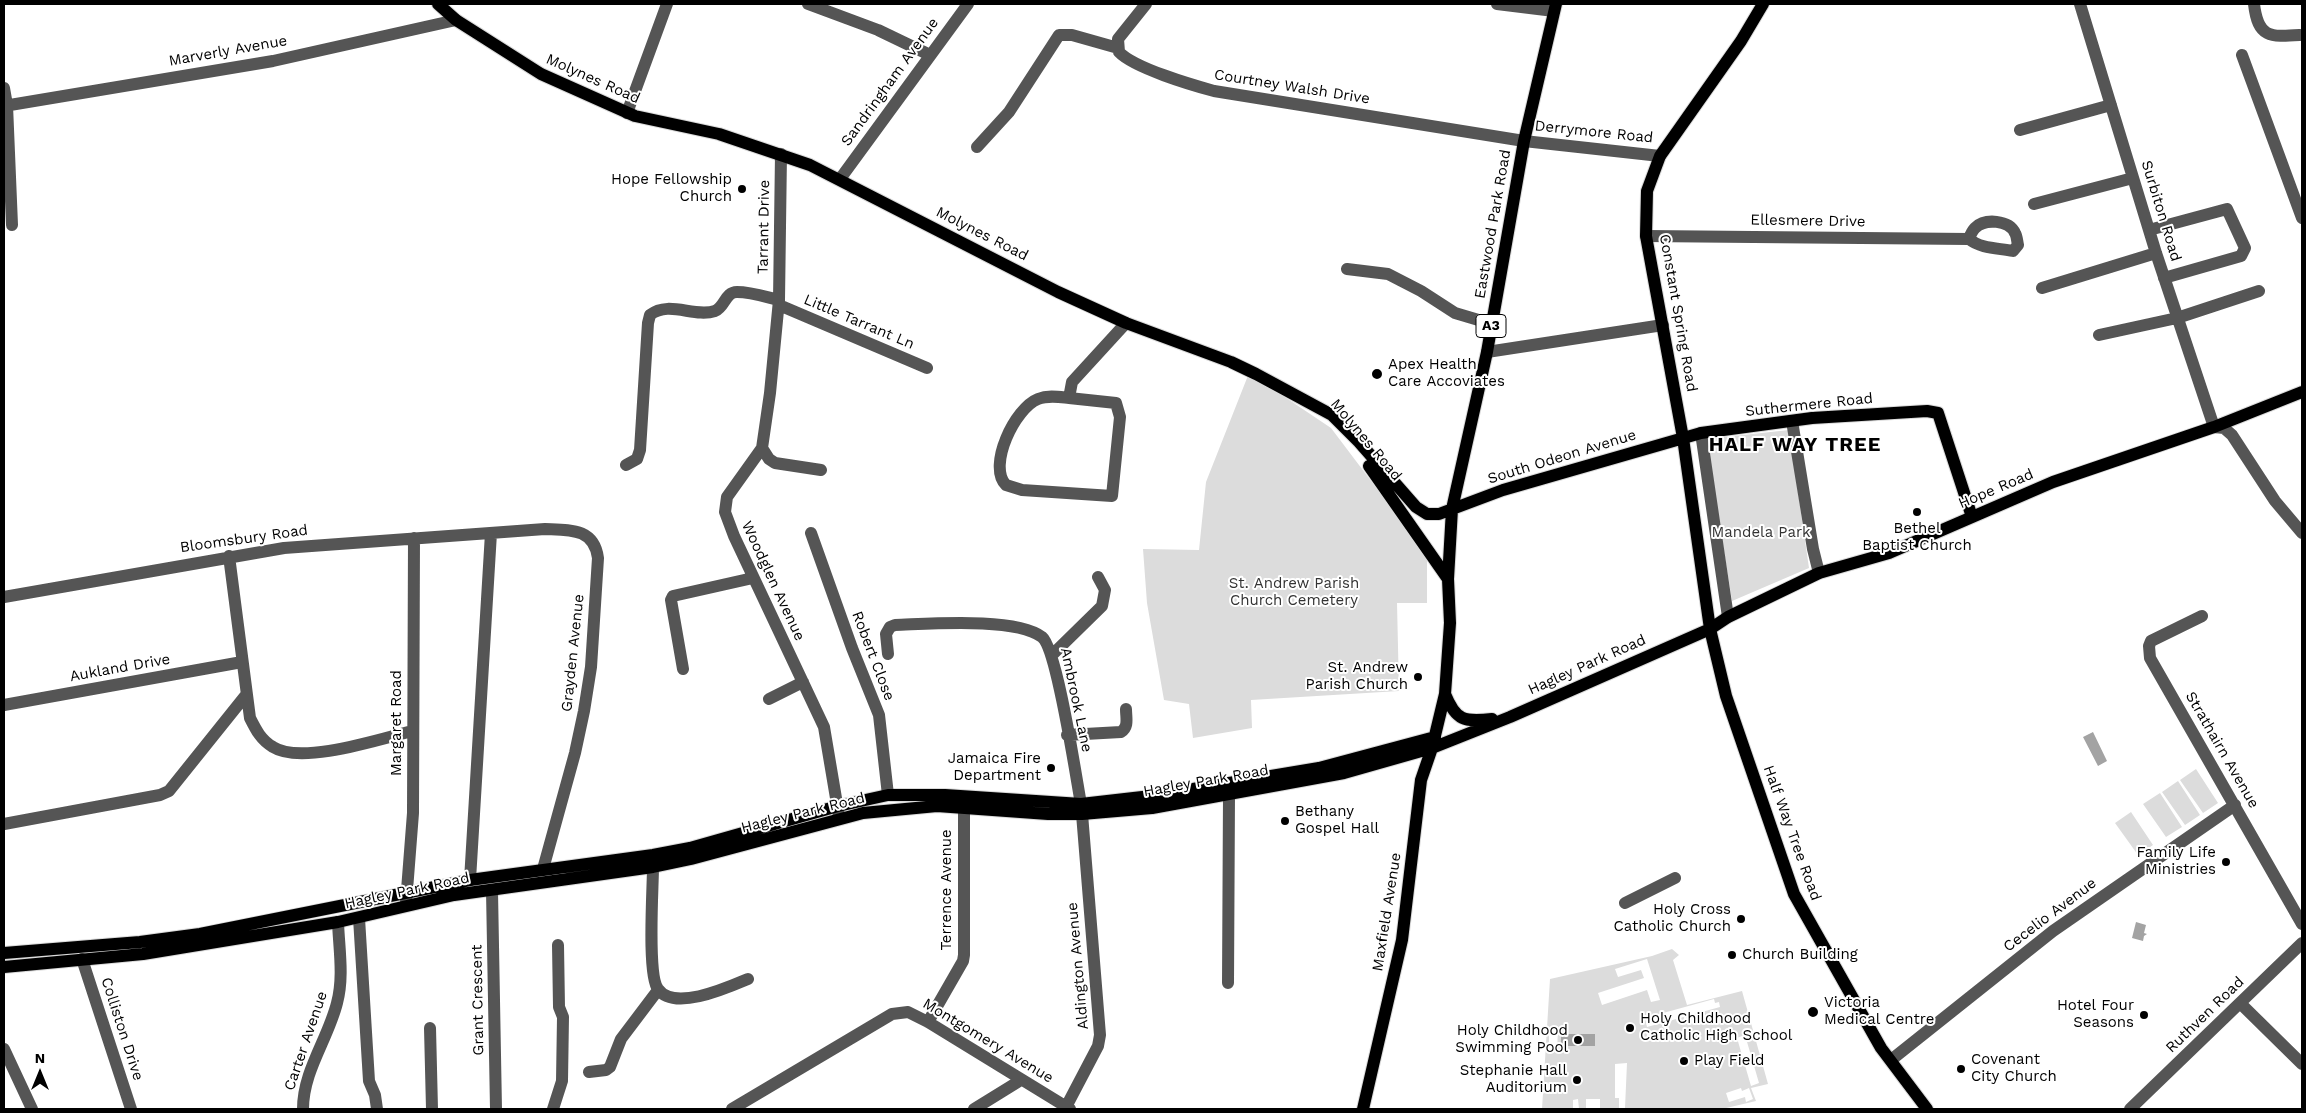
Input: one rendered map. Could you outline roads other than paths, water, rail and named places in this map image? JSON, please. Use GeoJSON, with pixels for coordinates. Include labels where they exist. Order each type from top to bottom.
{"type":"FeatureCollection","features":[{"type":"Feature","properties":{"kind":"main road","name":"Molynes Road"},"geometry":{"type":"LineString","coordinates":[[438,4],[456,20],[541,74],[635,116],[719,134],[781,154],[840,179],[1058,292],[1126,323],[1231,362],[1320,409],[1375,473],[1448,579]]}},
{"type":"Feature","properties":{"kind":"main road","name":"Constant Spring Road"},"geometry":{"type":"LineString","coordinates":[[1710,629],[1683,438],[1646,236],[1647,190],[1660,156],[1741,41],[1763,4]]}},
{"type":"Feature","properties":{"kind":"main road","name":"Eastwood Park Road"},"geometry":{"type":"LineString","coordinates":[[1434,742],[1445,694],[1450,623],[1448,579],[1452,509],[1487,352],[1524,141],[1555,8]]}},
{"type":"Feature","properties":{"kind":"main road","name":"Hope Road"},"geometry":{"type":"LineString","coordinates":[[1710,629],[1728,617],[1818,573],[1889,553],[2060,480],[2214,427],[2302,392]]}},
{"type":"Feature","properties":{"kind":"main road","name":"South Odeon Avenue"},"geometry":{"type":"LineString","coordinates":[[1320,409],[1332,415],[1359,442],[1421,511],[1433,514],[1503,490],[1683,438]]}},
{"type":"Feature","properties":{"kind":"main road","name":"Suthermere Road"},"geometry":{"type":"LineString","coordinates":[[1683,438],[1701,433],[1792,421],[1927,411],[1938,414],[1972,517]]}},
{"type":"Feature","properties":{"kind":"main road","name":"Hagley Park Road"},"geometry":{"type":"LineString","coordinates":[[4,967],[143,954],[338,922],[406,908],[454,895],[492,891],[691,859],[888,795],[945,794],[1081,809],[1152,808],[1344,773],[1510,716],[1710,629]]}},
{"type":"Feature","properties":{"kind":"main road","name":"Half Way Tree Road"},"geometry":{"type":"LineString","coordinates":[[1710,629],[1726,696],[1794,894],[1881,1048],[1927,1109]]}},
{"type":"Feature","properties":{"kind":"main road"},"geometry":{"type":"LineString","coordinates":[[1445,694],[1451,709],[1462,719],[1478,721],[1510,716]]}},
{"type":"Feature","properties":{"kind":"main road","name":"Hagley Park Road"},"geometry":{"type":"LineString","coordinates":[[4,953],[140,942],[200,934],[470,880],[690,848],[839,812],[863,813],[938,806],[1048,814],[1310,770],[1434,742]]}},
{"type":"Feature","properties":{"kind":"main road","name":"Maxfield Avenue"},"geometry":{"type":"LineString","coordinates":[[1363,1109],[1402,940],[1422,780],[1434,742]]}},
{"type":"Feature","properties":{"kind":"street"},"geometry":{"type":"LineString","coordinates":[[627,113],[667,4]]}},
{"type":"Feature","properties":{"kind":"street"},"geometry":{"type":"LineString","coordinates":[[808,4],[878,30],[930,54]]}},
{"type":"Feature","properties":{"kind":"street","name":"Sandringham Avenue"},"geometry":{"type":"LineString","coordinates":[[840,179],[968,4]]}},
{"type":"Feature","properties":{"kind":"street"},"geometry":{"type":"LineString","coordinates":[[978,147],[1009,112],[1059,36],[1072,35],[1118,48],[1121,35],[1146,4]]}},
{"type":"Feature","properties":{"kind":"street"},"geometry":{"type":"LineString","coordinates":[[1497,4],[1555,8]]}},
{"type":"Feature","properties":{"kind":"street","name":"Surbiton Road"},"geometry":{"type":"LineString","coordinates":[[2080,4],[2156,253],[2214,427]]}},
{"type":"Feature","properties":{"kind":"street"},"geometry":{"type":"LineString","coordinates":[[2254,4],[2260,27],[2269,35],[2300,35]]}},
{"type":"Feature","properties":{"kind":"street","name":"Marverly Avenue"},"geometry":{"type":"LineString","coordinates":[[6,105],[273,60],[456,20]]}},
{"type":"Feature","properties":{"kind":"street","name":"Courtney Walsh Drive"},"geometry":{"type":"LineString","coordinates":[[1118,48],[1122,55],[1160,74],[1186,84],[1214,91],[1524,141]]}},
{"type":"Feature","properties":{"kind":"street"},"geometry":{"type":"LineString","coordinates":[[2242,55],[2302,218]]}},
{"type":"Feature","properties":{"kind":"street"},"geometry":{"type":"LineString","coordinates":[[4,88],[12,225]]}},
{"type":"Feature","properties":{"kind":"street"},"geometry":{"type":"LineString","coordinates":[[2020,130],[2111,105]]}},
{"type":"Feature","properties":{"kind":"street","name":"Derrymore Road"},"geometry":{"type":"LineString","coordinates":[[1524,141],[1660,156]]}},
{"type":"Feature","properties":{"kind":"street","name":"Tarrant Drive"},"geometry":{"type":"LineString","coordinates":[[779,303],[781,154]]}},
{"type":"Feature","properties":{"kind":"street"},"geometry":{"type":"LineString","coordinates":[[2034,204],[2133,178]]}},
{"type":"Feature","properties":{"kind":"street"},"geometry":{"type":"LineString","coordinates":[[2149,230],[2227,209],[2245,248],[2241,256],[2164,278]]}},
{"type":"Feature","properties":{"kind":"street","name":"Ellesmere Drive"},"geometry":{"type":"LineString","coordinates":[[1646,236],[1969,239]]}},
{"type":"Feature","properties":{"kind":"street"},"geometry":{"type":"LineString","coordinates":[[2042,288],[2156,253]]}},
{"type":"Feature","properties":{"kind":"street"},"geometry":{"type":"LineString","coordinates":[[1347,269],[1388,274],[1422,291],[1456,313],[1492,324]]}},
{"type":"Feature","properties":{"kind":"street"},"geometry":{"type":"LineString","coordinates":[[2099,336],[2177,318],[2259,291]]}},
{"type":"Feature","properties":{"kind":"street","name":"Little Tarrant Ln"},"geometry":{"type":"LineString","coordinates":[[626,465],[637,459],[640,450],[648,323],[650,315],[660,310],[712,312],[721,306],[729,295],[737,292],[779,303],[927,368]]}},
{"type":"Feature","properties":{"kind":"street","name":"Woodglen Avenue"},"geometry":{"type":"LineString","coordinates":[[779,303],[770,393],[762,448],[730,492],[725,505],[727,520],[824,727],[839,812]]}},
{"type":"Feature","properties":{"kind":"street"},"geometry":{"type":"LineString","coordinates":[[1069,398],[1072,382],[1075,377],[1126,323]]}},
{"type":"Feature","properties":{"kind":"street"},"geometry":{"type":"LineString","coordinates":[[1487,352],[1663,325]]}},
{"type":"Feature","properties":{"kind":"street"},"geometry":{"type":"LineString","coordinates":[[1051,396],[1069,398],[1116,403],[1119,409],[1120,417],[1112,496],[1022,490],[1006,485],[1000,475],[1004,450],[1011,426],[1020,413],[1028,404],[1040,398],[1051,396]]}},
{"type":"Feature","properties":{"kind":"street"},"geometry":{"type":"LineString","coordinates":[[1792,421],[1812,549],[1818,573]]}},
{"type":"Feature","properties":{"kind":"street"},"geometry":{"type":"LineString","coordinates":[[2214,427],[2224,428],[2232,435],[2275,502],[2302,533]]}},
{"type":"Feature","properties":{"kind":"street"},"geometry":{"type":"LineString","coordinates":[[1701,433],[1728,617]]}},
{"type":"Feature","properties":{"kind":"street"},"geometry":{"type":"LineString","coordinates":[[762,448],[769,459],[775,463],[821,470]]}},
{"type":"Feature","properties":{"kind":"street","name":"Grayden Avenue"},"geometry":{"type":"LineString","coordinates":[[491,533],[566,530],[590,538],[596,547],[598,565],[591,667],[584,711],[575,753],[543,869]]}},
{"type":"Feature","properties":{"kind":"street"},"geometry":{"type":"LineString","coordinates":[[470,880],[491,533]]}},
{"type":"Feature","properties":{"kind":"street","name":"Bloomsbury Road"},"geometry":{"type":"LineString","coordinates":[[4,597],[229,556],[284,548],[491,533]]}},
{"type":"Feature","properties":{"kind":"street","name":"Robert Close"},"geometry":{"type":"LineString","coordinates":[[810,533],[879,715],[888,795]]}},
{"type":"Feature","properties":{"kind":"street","name":"Margaret Road"},"geometry":{"type":"LineString","coordinates":[[406,908],[413,813],[414,538]]}},
{"type":"Feature","properties":{"kind":"street"},"geometry":{"type":"LineString","coordinates":[[229,556],[246,695],[250,718],[260,737],[275,749],[294,753],[328,751],[412,731]]}},
{"type":"Feature","properties":{"kind":"street"},"geometry":{"type":"LineString","coordinates":[[1052,655],[1102,606],[1105,590],[1098,577]]}},
{"type":"Feature","properties":{"kind":"street"},"geometry":{"type":"LineString","coordinates":[[684,669],[671,600],[673,596],[753,578]]}},
{"type":"Feature","properties":{"kind":"street","name":"Strathairn Avenue"},"geometry":{"type":"LineString","coordinates":[[2202,616],[2155,638],[2151,641],[2148,652],[2302,924]]}},
{"type":"Feature","properties":{"kind":"street","name":"Ambrook Lane"},"geometry":{"type":"LineString","coordinates":[[888,654],[886,634],[890,627],[977,623],[1030,631],[1042,638],[1052,655],[1081,809]]}},
{"type":"Feature","properties":{"kind":"street","name":"Aukland Drive"},"geometry":{"type":"LineString","coordinates":[[4,705],[242,662]]}},
{"type":"Feature","properties":{"kind":"street"},"geometry":{"type":"LineString","coordinates":[[768,699],[803,682]]}},
{"type":"Feature","properties":{"kind":"street"},"geometry":{"type":"LineString","coordinates":[[4,824],[142,798],[168,791],[175,786],[246,695]]}},
{"type":"Feature","properties":{"kind":"street"},"geometry":{"type":"LineString","coordinates":[[1067,735],[1121,732],[1126,725],[1126,709]]}},
{"type":"Feature","properties":{"kind":"street"},"geometry":{"type":"LineString","coordinates":[[1228,795],[1228,982]]}},
{"type":"Feature","properties":{"kind":"street","name":"Cecelio Avenue"},"geometry":{"type":"LineString","coordinates":[[1891,1060],[2053,931],[2235,805]]}},
{"type":"Feature","properties":{"kind":"street","name":"Terrence Avenue"},"geometry":{"type":"LineString","coordinates":[[928,1022],[963,961],[964,809]]}},
{"type":"Feature","properties":{"kind":"street","name":"Aldington Avenue"},"geometry":{"type":"LineString","coordinates":[[1068,1108],[1098,1046],[1100,1035],[1081,809]]}},
{"type":"Feature","properties":{"kind":"street"},"geometry":{"type":"LineString","coordinates":[[653,866],[653,972],[658,990],[662,994],[675,998],[701,996],[716,993],[748,979]]}},
{"type":"Feature","properties":{"kind":"street"},"geometry":{"type":"LineString","coordinates":[[1625,903],[1675,878]]}},
{"type":"Feature","properties":{"kind":"street","name":"Grant Crescent"},"geometry":{"type":"LineString","coordinates":[[492,891],[496,1109]]}},
{"type":"Feature","properties":{"kind":"street"},"geometry":{"type":"LineString","coordinates":[[359,918],[369,1081],[375,1095],[377,1109]]}},
{"type":"Feature","properties":{"kind":"street","name":"Carter Avenue"},"geometry":{"type":"LineString","coordinates":[[303,1109],[306,1084],[337,1006],[341,988],[338,922]]}},
{"type":"Feature","properties":{"kind":"street","name":"Ruthven Road"},"geometry":{"type":"LineString","coordinates":[[2130,1109],[2241,1004],[2302,943]]}},
{"type":"Feature","properties":{"kind":"street"},"geometry":{"type":"LineString","coordinates":[[553,1109],[562,1080],[563,1016],[559,1007],[558,945]]}},
{"type":"Feature","properties":{"kind":"street","name":"Colliston Drive"},"geometry":{"type":"LineString","coordinates":[[82,959],[131,1109]]}},
{"type":"Feature","properties":{"kind":"street"},"geometry":{"type":"LineString","coordinates":[[589,1072],[606,1070],[610,1067],[621,1039],[658,990]]}},
{"type":"Feature","properties":{"kind":"street"},"geometry":{"type":"LineString","coordinates":[[2241,1004],[2302,1064]]}},
{"type":"Feature","properties":{"kind":"street","name":"Montgomery Avenue"},"geometry":{"type":"LineString","coordinates":[[732,1109],[892,1014],[908,1012],[928,1022],[1068,1108]]}},
{"type":"Feature","properties":{"kind":"street"},"geometry":{"type":"LineString","coordinates":[[430,1028],[432,1109]]}},
{"type":"Feature","properties":{"kind":"street"},"geometry":{"type":"LineString","coordinates":[[4,1049],[32,1109]]}},
{"type":"Feature","properties":{"kind":"street"},"geometry":{"type":"LineString","coordinates":[[974,1109],[1021,1080]]}},
{"type":"Feature","properties":{"kind":"place","name":"Hope Fellowship Church"},"geometry":{"type":"Point","coordinates":[742,189]}},
{"type":"Feature","properties":{"kind":"place","name":"Apex Health Care Accoviates"},"geometry":{"type":"Point","coordinates":[1377,374]}},
{"type":"Feature","properties":{"kind":"place","name":"Bethel Baptist Church"},"geometry":{"type":"Point","coordinates":[1917,512]}},
{"type":"Feature","properties":{"kind":"place","name":"St. Andrew Parish Church"},"geometry":{"type":"Point","coordinates":[1418,677]}},
{"type":"Feature","properties":{"kind":"place","name":"Jamaica Fire Department"},"geometry":{"type":"Point","coordinates":[1051,768]}},
{"type":"Feature","properties":{"kind":"place","name":"Bethany Gospel Hall"},"geometry":{"type":"Point","coordinates":[1285,821]}},
{"type":"Feature","properties":{"kind":"place","name":"Family Life Ministries"},"geometry":{"type":"Point","coordinates":[2226,862]}},
{"type":"Feature","properties":{"kind":"place","name":"Holy Cross Catholic Church"},"geometry":{"type":"Point","coordinates":[1741,919]}},
{"type":"Feature","properties":{"kind":"place","name":"Church Building"},"geometry":{"type":"Point","coordinates":[1732,955]}},
{"type":"Feature","properties":{"kind":"place","name":"Victoria Medical Centre"},"geometry":{"type":"Point","coordinates":[1813,1012]}},
{"type":"Feature","properties":{"kind":"place","name":"Hotel Four Seasons"},"geometry":{"type":"Point","coordinates":[2144,1015]}},
{"type":"Feature","properties":{"kind":"place","name":"Holy Childhood Catholic High School"},"geometry":{"type":"Point","coordinates":[1630,1028]}},
{"type":"Feature","properties":{"kind":"place","name":"Holy Childhood Swimming Pool"},"geometry":{"type":"Point","coordinates":[1578,1040]}},
{"type":"Feature","properties":{"kind":"place","name":"Play Field"},"geometry":{"type":"Point","coordinates":[1684,1061]}},
{"type":"Feature","properties":{"kind":"place","name":"Covenant City Church"},"geometry":{"type":"Point","coordinates":[1961,1069]}},
{"type":"Feature","properties":{"kind":"place","name":"Stephanie Hall Auditorium"},"geometry":{"type":"Point","coordinates":[1577,1080]}},
{"type":"Feature","properties":{"kind":"district","name":"HALF WAY TREE"},"geometry":{"type":"Point","coordinates":[1795,445]}},
{"type":"Feature","properties":{"kind":"park label","name":"Mandela Park"},"geometry":{"type":"Point","coordinates":[1761,533]}},
{"type":"Feature","properties":{"kind":"park label","name":"St. Andrew Parish Church Cemetery"},"geometry":{"type":"Point","coordinates":[1294,592]}}]}
